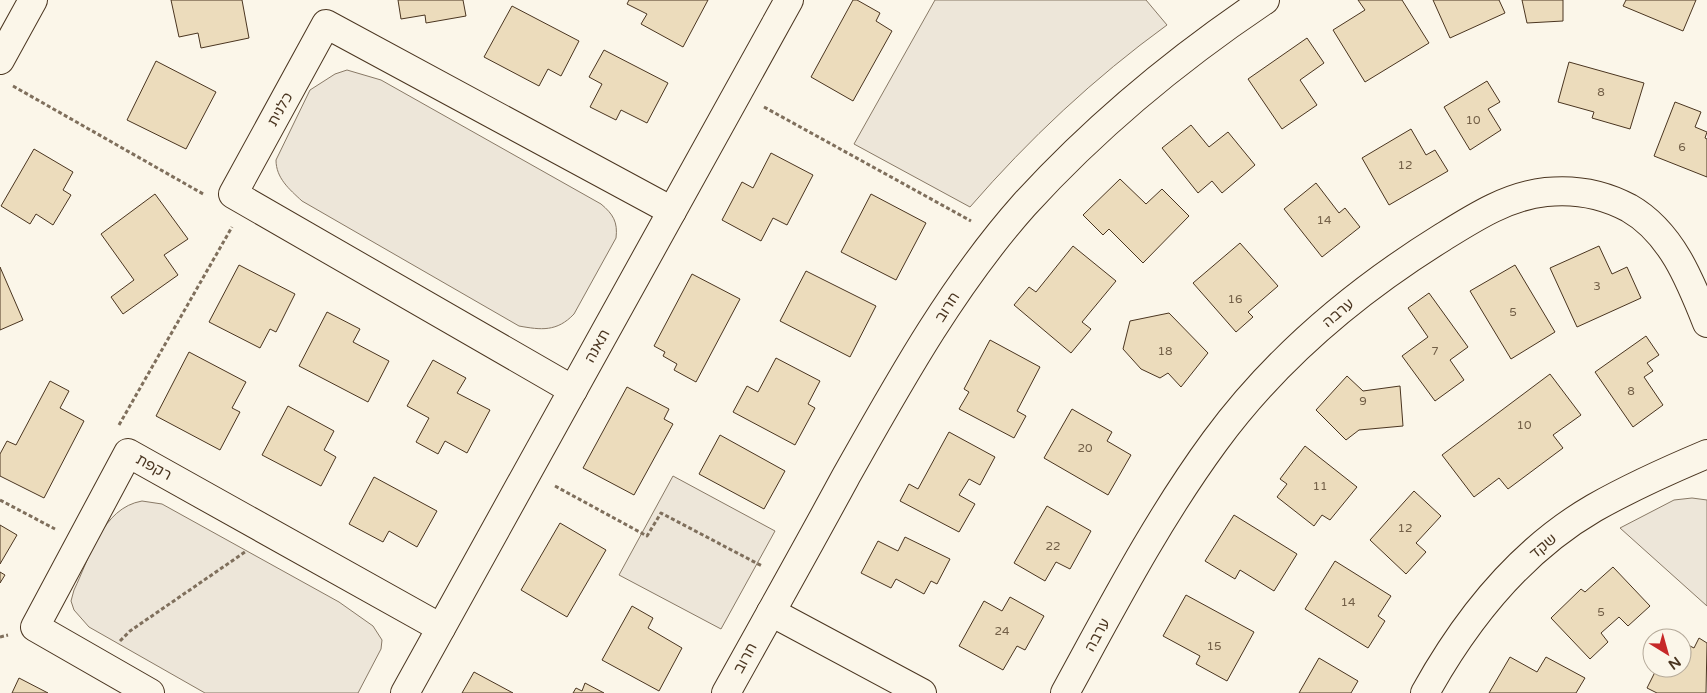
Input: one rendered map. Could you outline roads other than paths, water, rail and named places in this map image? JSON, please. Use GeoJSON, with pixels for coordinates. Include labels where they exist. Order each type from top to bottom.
{"type":"FeatureCollection","features":[{"type":"Feature","properties":{"kind":"street"},"geometry":{"type":"LineString","coordinates":[[4,72],[33,0]]}},
{"type":"Feature","properties":{"kind":"street","name":"תאנה"},"geometry":{"type":"LineString","coordinates":[[405,693],[789,0]]}},
{"type":"Feature","properties":{"kind":"street","name":"חרוב"},"geometry":{"type":"LineString","coordinates":[[726,693],[901,378],[961,286],[1023,207],[1088,139],[1155,79],[1224,27],[1266,0]]}},
{"type":"Feature","properties":{"kind":"street","name":"כלנית"},"geometry":{"type":"LineString","coordinates":[[573,390],[240,198],[326,24],[672,212]]}},
{"type":"Feature","properties":{"kind":"street","name":"ערבה"},"geometry":{"type":"LineString","coordinates":[[1065,693],[1146,545],[1216,440],[1252,395],[1290,355],[1368,288],[1425,248],[1480,214],[1513,200],[1545,192],[1576,191],[1604,197],[1631,209],[1654,228],[1674,252],[1691,283],[1707,323]]}},
{"type":"Feature","properties":{"kind":"street","name":"רקפת"},"geometry":{"type":"LineString","coordinates":[[150,693],[35,627],[128,453],[441,628]]}},
{"type":"Feature","properties":{"kind":"street","name":"שקד"},"geometry":{"type":"LineString","coordinates":[[1425,693],[1456,642],[1483,605],[1514,570],[1550,539],[1602,504],[1645,481],[1707,454]]}},
{"type":"Feature","properties":{"kind":"street"},"geometry":{"type":"LineString","coordinates":[[771,612],[922,693]]}}]}
